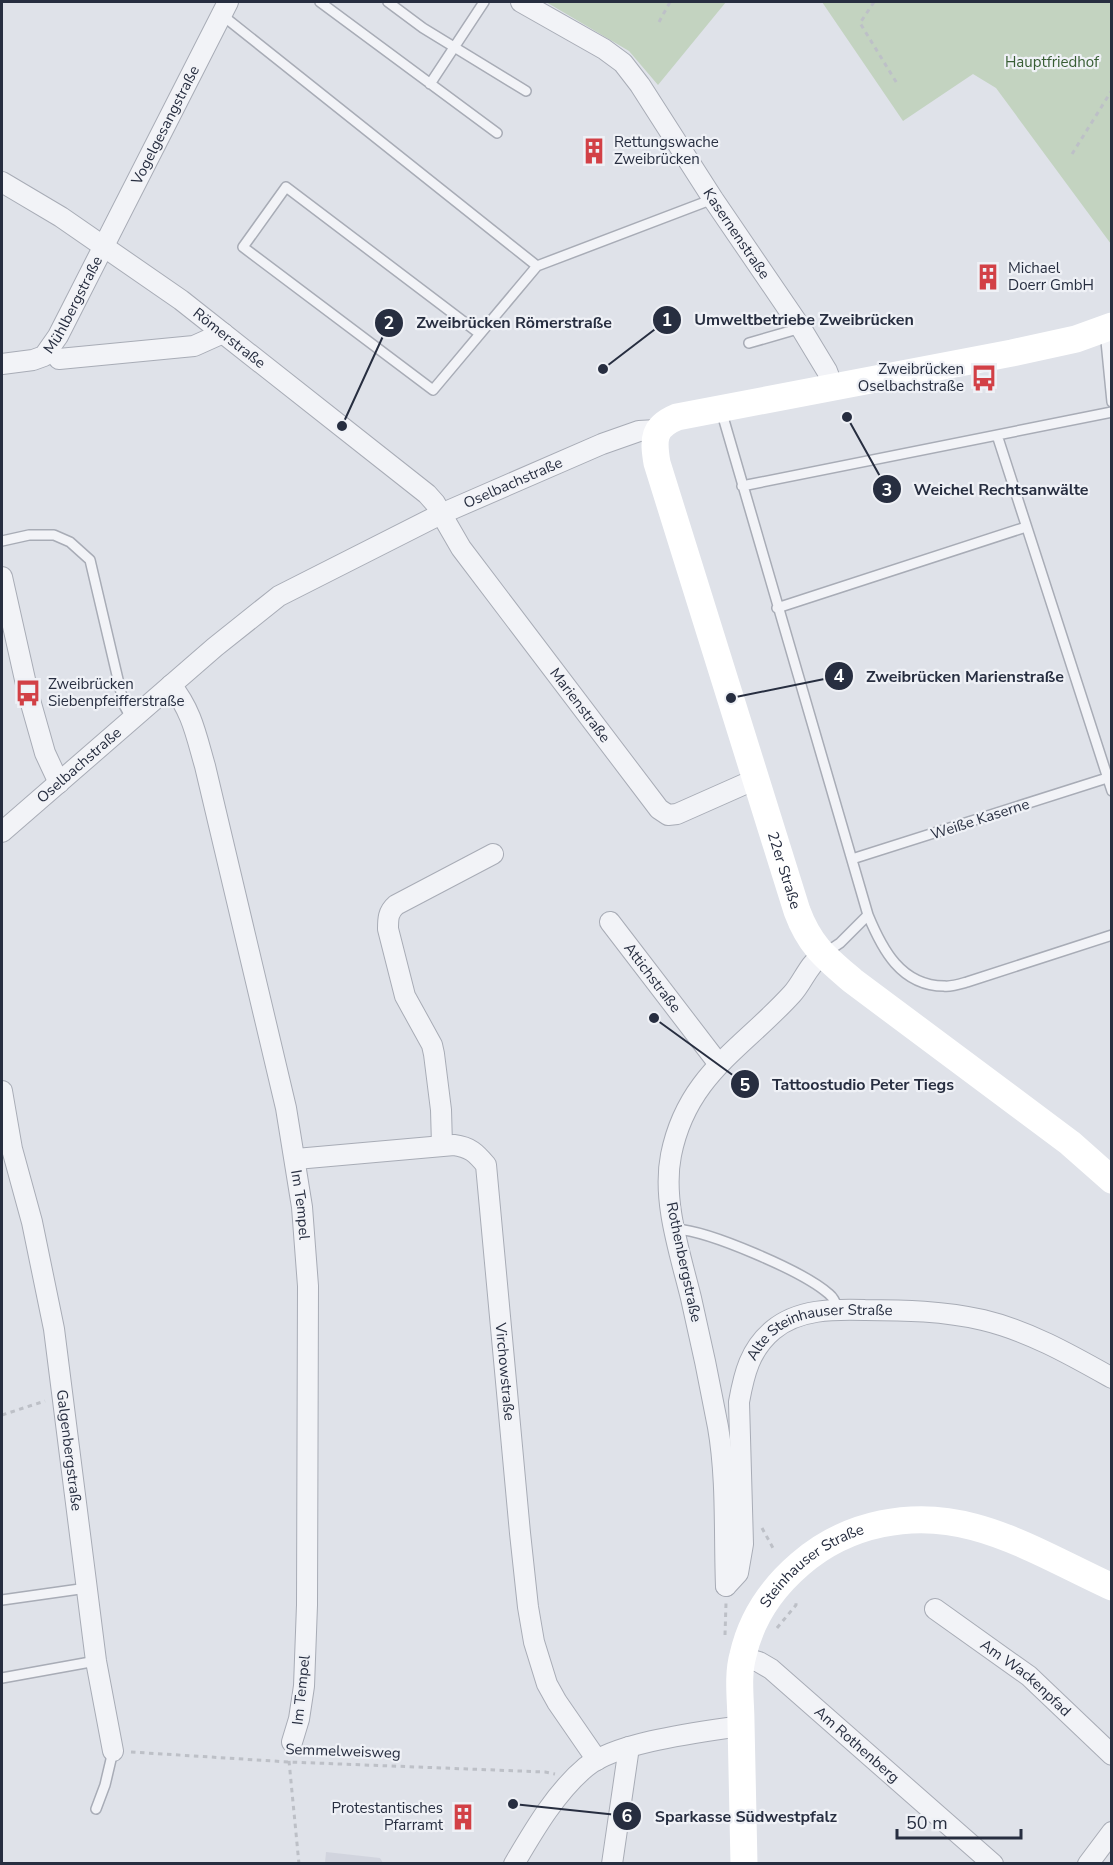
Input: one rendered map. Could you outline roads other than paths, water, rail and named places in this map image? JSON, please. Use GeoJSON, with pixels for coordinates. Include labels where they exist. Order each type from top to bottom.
{"type":"FeatureCollection","features":[{"type":"Feature","properties":{"kind":"street","name":"Kasernenstraße"},"geometry":{"type":"LineString","coordinates":[[521,2],[604,49],[623,63],[640,85],[713,199],[801,328],[827,371],[833,387]]}},
{"type":"Feature","properties":{"kind":"street","name":"Vogelgesangstraße"},"geometry":{"type":"LineString","coordinates":[[104,247],[225,8]]}},
{"type":"Feature","properties":{"kind":"street","name":"Römerstraße"},"geometry":{"type":"LineString","coordinates":[[2,182],[61,217],[153,280],[419,488],[435,503],[441,514]]}},
{"type":"Feature","properties":{"kind":"street","name":"Mühlbergstraße"},"geometry":{"type":"LineString","coordinates":[[2,364],[33,360],[44,356],[58,336],[104,247]]}},
{"type":"Feature","properties":{"kind":"street","name":"Oselbachstraße"},"geometry":{"type":"LineString","coordinates":[[2,832],[255,613],[279,596],[441,514],[602,444],[639,431],[657,430],[664,422],[677,417],[1012,353],[1076,339],[1108,328]]}},
{"type":"Feature","properties":{"kind":"street","name":"Mühlbergstraße"},"geometry":{"type":"LineString","coordinates":[[59,358],[194,346],[223,333]]}},
{"type":"Feature","properties":{"kind":"street","name":"22er Straße"},"geometry":{"type":"LineString","coordinates":[[657,430],[654,440],[657,463],[800,919],[811,941],[822,954],[853,981],[1070,1143],[1112,1180]]}},
{"type":"Feature","properties":{"kind":"street","name":"Marienstraße"},"geometry":{"type":"LineString","coordinates":[[441,514],[461,548],[659,809],[668,815],[677,814],[756,778]]}},
{"type":"Feature","properties":{"kind":"street"},"geometry":{"type":"LineString","coordinates":[[2,578],[28,693],[45,753],[59,783]]}},
{"type":"Feature","properties":{"kind":"street","name":"Im Tempel"},"geometry":{"type":"LineString","coordinates":[[171,685],[184,701],[193,723],[205,766],[286,1108],[302,1207],[308,1286],[307,1605],[304,1686],[299,1719],[292,1742]]}},
{"type":"Feature","properties":{"kind":"street"},"geometry":{"type":"LineString","coordinates":[[442,1145],[441,1110],[432,1045],[405,996],[388,929],[388,919],[390,911],[396,905],[493,854]]}},
{"type":"Feature","properties":{"kind":"street","name":"Attichstraße"},"geometry":{"type":"LineString","coordinates":[[610,922],[718,1064]]}},
{"type":"Feature","properties":{"kind":"street","name":"Rothenbergstraße"},"geometry":{"type":"LineString","coordinates":[[726,1586],[722,1470],[718,1431],[705,1356],[671,1208],[669,1180],[671,1157],[675,1139],[691,1100],[718,1064],[791,995],[815,960],[822,954]]}},
{"type":"Feature","properties":{"kind":"street","name":"Galgenbergstraße"},"geometry":{"type":"LineString","coordinates":[[2,1092],[12,1149],[41,1262],[54,1329],[96,1661],[113,1751]]}},
{"type":"Feature","properties":{"kind":"street","name":"Virchowstraße"},"geometry":{"type":"LineString","coordinates":[[296,1159],[442,1145],[467,1147],[477,1154],[486,1166],[520,1533],[534,1642],[547,1684],[597,1760]]}},
{"type":"Feature","properties":{"kind":"street","name":"Alte Steinhauser Straße"},"geometry":{"type":"LineString","coordinates":[[726,1586],[738,1573],[743,1544],[740,1402],[748,1363],[759,1345],[774,1329],[794,1317],[838,1309],[911,1310],[957,1315],[984,1321],[1044,1342],[1112,1378]]}},
{"type":"Feature","properties":{"kind":"street","name":"Steinhauser Straße"},"geometry":{"type":"LineString","coordinates":[[744,1863],[741,1726],[733,1647],[750,1630],[760,1610],[776,1588],[813,1553],[835,1539],[874,1524],[922,1520],[973,1526],[999,1535],[1112,1587]]}},
{"type":"Feature","properties":{"kind":"street","name":"Am Wackenpfad"},"geometry":{"type":"LineString","coordinates":[[935,1609],[1029,1676],[1112,1755]]}},
{"type":"Feature","properties":{"kind":"street","name":"Am Rothenberg"},"geometry":{"type":"LineString","coordinates":[[733,1647],[771,1669],[993,1863]]}},
{"type":"Feature","properties":{"kind":"street"},"geometry":{"type":"LineString","coordinates":[[514,1863],[536,1828],[570,1782],[597,1760],[629,1748],[670,1738],[741,1726]]}},
{"type":"Feature","properties":{"kind":"street"},"geometry":{"type":"LineString","coordinates":[[612,1863],[629,1748]]}},
{"type":"Feature","properties":{"kind":"street"},"geometry":{"type":"LineString","coordinates":[[1088,1863],[1112,1832]]}},
{"type":"Feature","properties":{"kind":"lane"},"geometry":{"type":"LineString","coordinates":[[320,2],[497,133]]}},
{"type":"Feature","properties":{"kind":"lane"},"geometry":{"type":"LineString","coordinates":[[388,2],[423,28],[526,92]]}},
{"type":"Feature","properties":{"kind":"lane"},"geometry":{"type":"LineString","coordinates":[[430,84],[484,2]]}},
{"type":"Feature","properties":{"kind":"lane"},"geometry":{"type":"LineString","coordinates":[[225,8],[537,266]]}},
{"type":"Feature","properties":{"kind":"lane"},"geometry":{"type":"LineString","coordinates":[[480,334],[286,187],[243,247],[433,390],[480,334],[537,266],[713,199]]}},
{"type":"Feature","properties":{"kind":"lane"},"geometry":{"type":"LineString","coordinates":[[748,343],[801,328]]}},
{"type":"Feature","properties":{"kind":"lane"},"geometry":{"type":"LineString","coordinates":[[1108,328],[1112,402]]}},
{"type":"Feature","properties":{"kind":"lane"},"geometry":{"type":"LineString","coordinates":[[720,408],[868,915],[883,949],[892,962],[922,982],[944,987],[967,982],[1112,935]]}},
{"type":"Feature","properties":{"kind":"lane"},"geometry":{"type":"LineString","coordinates":[[742,486],[1112,412]]}},
{"type":"Feature","properties":{"kind":"lane"},"geometry":{"type":"LineString","coordinates":[[997,435],[1112,791]]}},
{"type":"Feature","properties":{"kind":"lane"},"geometry":{"type":"LineString","coordinates":[[777,608],[1026,527]]}},
{"type":"Feature","properties":{"kind":"lane"},"geometry":{"type":"LineString","coordinates":[[2,541],[36,535],[54,536],[70,542],[90,560],[124,705],[132,720]]}},
{"type":"Feature","properties":{"kind":"lane","name":"Weiße Kaserne"},"geometry":{"type":"LineString","coordinates":[[852,859],[1107,778]]}},
{"type":"Feature","properties":{"kind":"lane"},"geometry":{"type":"LineString","coordinates":[[822,954],[840,943],[868,915]]}},
{"type":"Feature","properties":{"kind":"lane"},"geometry":{"type":"LineString","coordinates":[[676,1229],[693,1232],[748,1251],[792,1271],[828,1293],[838,1309]]}},
{"type":"Feature","properties":{"kind":"lane"},"geometry":{"type":"LineString","coordinates":[[2,1600],[87,1588]]}},
{"type":"Feature","properties":{"kind":"lane"},"geometry":{"type":"LineString","coordinates":[[2,1678],[96,1661]]}},
{"type":"Feature","properties":{"kind":"lane","name":"Galgenbergstraße"},"geometry":{"type":"LineString","coordinates":[[96,1809],[105,1785],[113,1751]]}},
{"type":"Feature","properties":{"kind":"place","name":"Rettungswache Zweibrücken"},"geometry":{"type":"Point","coordinates":[594,151]}},
{"type":"Feature","properties":{"kind":"place","name":"Michael Doerr GmbH"},"geometry":{"type":"Point","coordinates":[988,277]}},
{"type":"Feature","properties":{"kind":"place","name":"Umweltbetriebe Zweibrücken"},"geometry":{"type":"Point","coordinates":[603,369]}},
{"type":"Feature","properties":{"kind":"place","name":"Zweibrücken Oselbachstraße"},"geometry":{"type":"Point","coordinates":[984,378]}},
{"type":"Feature","properties":{"kind":"place","name":"Weichel Rechtsanwälte"},"geometry":{"type":"Point","coordinates":[847,417]}},
{"type":"Feature","properties":{"kind":"place","name":"Zweibrücken Römerstraße"},"geometry":{"type":"Point","coordinates":[342,426]}},
{"type":"Feature","properties":{"kind":"place","name":"Zweibrücken Siebenpfeifferstraße"},"geometry":{"type":"Point","coordinates":[28,693]}},
{"type":"Feature","properties":{"kind":"place","name":"Zweibrücken Marienstraße"},"geometry":{"type":"Point","coordinates":[731,698]}},
{"type":"Feature","properties":{"kind":"place","name":"Tattoostudio Peter Tiegs"},"geometry":{"type":"Point","coordinates":[654,1018]}},
{"type":"Feature","properties":{"kind":"place","name":"Sparkasse Südwestpfalz"},"geometry":{"type":"Point","coordinates":[513,1804]}},
{"type":"Feature","properties":{"kind":"place","name":"Protestantisches Pfarramt"},"geometry":{"type":"Point","coordinates":[463,1817]}},
{"type":"Feature","properties":{"kind":"park label","name":"Hauptfriedhof"},"geometry":{"type":"Point","coordinates":[1052,62]}}]}
